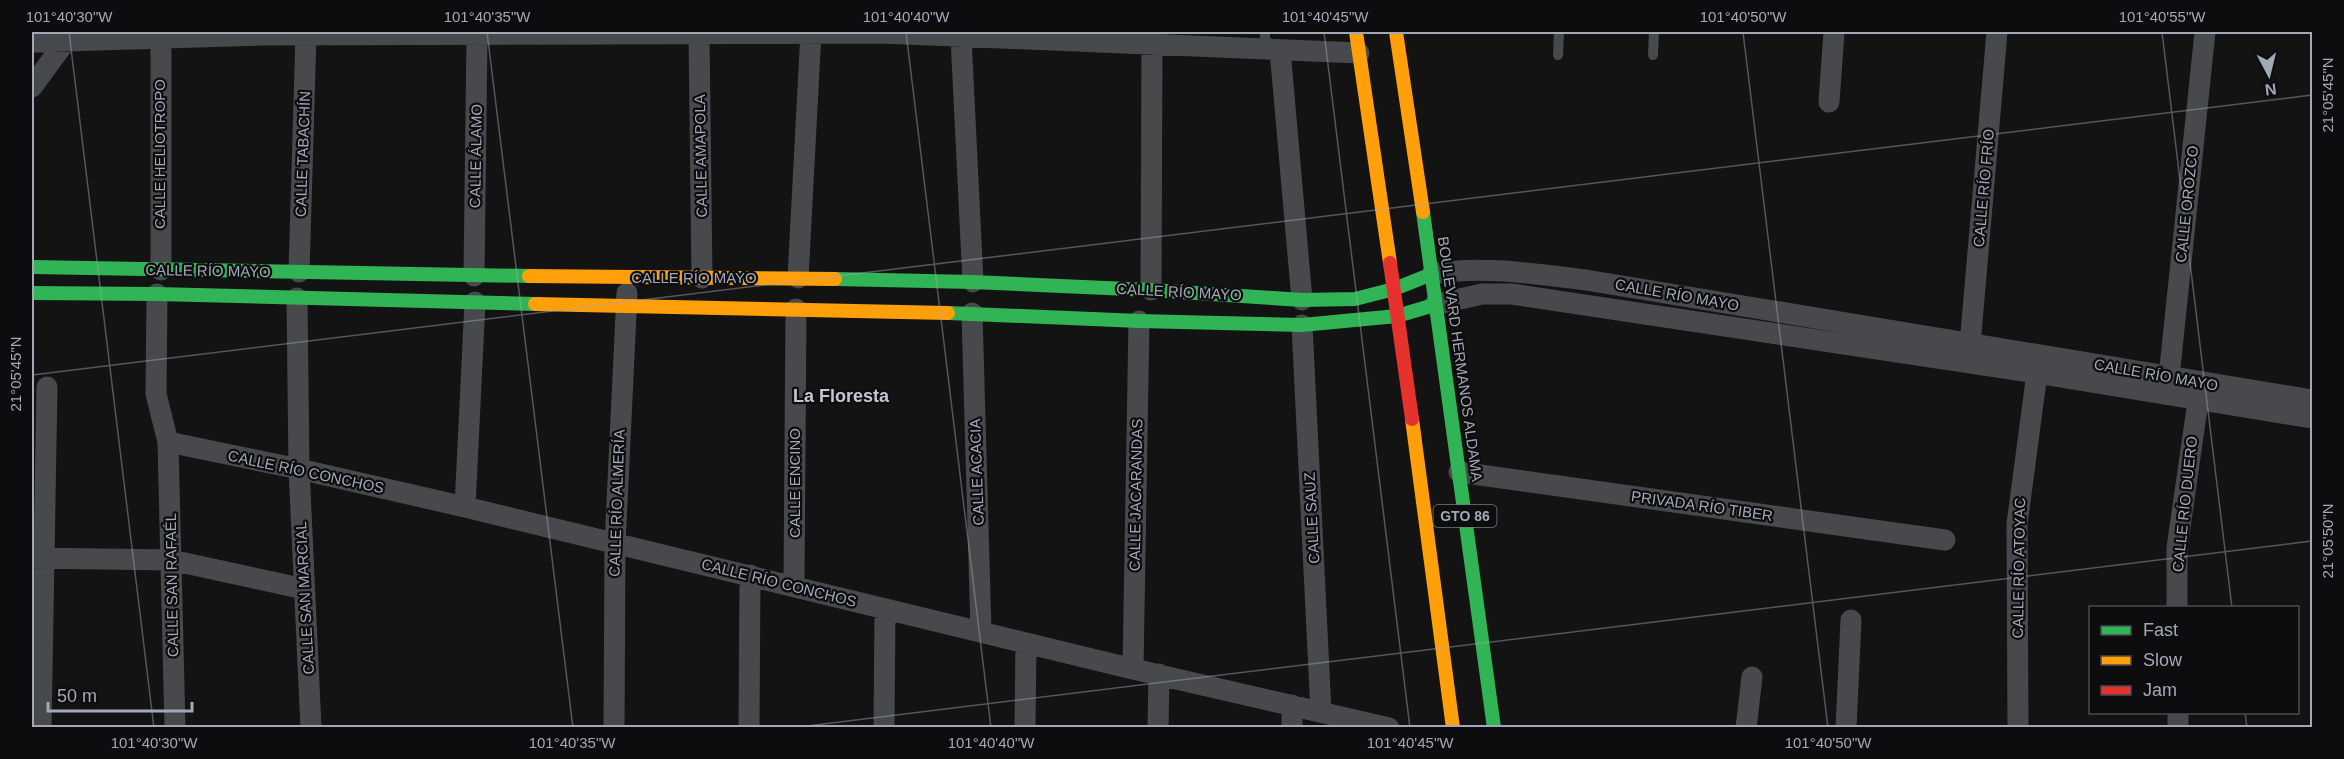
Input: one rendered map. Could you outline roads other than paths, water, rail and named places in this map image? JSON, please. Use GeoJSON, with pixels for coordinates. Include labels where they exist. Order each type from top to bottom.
{"type":"FeatureCollection","features":[{"type":"Feature","properties":{"kind":"street"},"geometry":{"type":"LineString","coordinates":[[37,38],[65,42],[161,35],[264,33],[477,35],[811,32],[961,37],[1009,34],[1271,44],[1359,53]]}},
{"type":"Feature","properties":{"kind":"street"},"geometry":{"type":"LineString","coordinates":[[798,278],[811,32]]}},
{"type":"Feature","properties":{"kind":"street","name":"GTO 86"},"geometry":{"type":"LineString","coordinates":[[1356,32],[1394,290],[1453,728]]}},
{"type":"Feature","properties":{"kind":"street","name":"BOULEVARD HERMANOS ALDAMA"},"geometry":{"type":"LineString","coordinates":[[1396,32],[1432,274],[1434,305],[1494,728]]}},
{"type":"Feature","properties":{"kind":"street"},"geometry":{"type":"LineString","coordinates":[[1829,102],[1834,32]]}},
{"type":"Feature","properties":{"kind":"street","name":"CALLE RÍO FRÍO"},"geometry":{"type":"LineString","coordinates":[[1970,345],[1997,32]]}},
{"type":"Feature","properties":{"kind":"street","name":"CALLE OROZCO"},"geometry":{"type":"LineString","coordinates":[[2169,377],[2205,32]]}},
{"type":"Feature","properties":{"kind":"street","name":"CALLE AMAPOLA"},"geometry":{"type":"LineString","coordinates":[[699,34],[702,278]]}},
{"type":"Feature","properties":{"kind":"street","name":"CALLE HELIOTROPO"},"geometry":{"type":"LineString","coordinates":[[160,270],[161,35]]}},
{"type":"Feature","properties":{"kind":"street","name":"CALLE TABACHÍN"},"geometry":{"type":"LineString","coordinates":[[299,272],[306,35]]}},
{"type":"Feature","properties":{"kind":"street","name":"CALLE ÁLAMO"},"geometry":{"type":"LineString","coordinates":[[474,276],[477,35]]}},
{"type":"Feature","properties":{"kind":"street"},"geometry":{"type":"LineString","coordinates":[[961,37],[973,282]]}},
{"type":"Feature","properties":{"kind":"street"},"geometry":{"type":"LineString","coordinates":[[1141,39],[1151,290]]}},
{"type":"Feature","properties":{"kind":"street"},"geometry":{"type":"LineString","coordinates":[[32,87],[65,42]]}},
{"type":"Feature","properties":{"kind":"street"},"geometry":{"type":"LineString","coordinates":[[1271,44],[1302,300]]}},
{"type":"Feature","properties":{"kind":"street","name":"CALLE RÍO MAYO"},"geometry":{"type":"LineString","coordinates":[[32,267],[628,279],[798,278],[973,282],[1302,300],[1355,299],[1394,290],[1432,274],[1459,269],[1496,270],[1586,280],[2313,400]]}},
{"type":"Feature","properties":{"kind":"street","name":"CALLE RÍO ALMERÍA"},"geometry":{"type":"LineString","coordinates":[[614,728],[615,545],[628,279]]}},
{"type":"Feature","properties":{"kind":"street"},"geometry":{"type":"LineString","coordinates":[[1582,304],[1586,280]]}},
{"type":"Feature","properties":{"kind":"street","name":"CALLE RÍO MAYO"},"geometry":{"type":"LineString","coordinates":[[32,292],[972,313],[1139,321],[1302,325],[1397,316],[1474,296],[1502,294],[2037,373],[2313,418]]}},
{"type":"Feature","properties":{"kind":"street"},"geometry":{"type":"LineString","coordinates":[[157,294],[156,394],[168,442]]}},
{"type":"Feature","properties":{"kind":"street"},"geometry":{"type":"LineString","coordinates":[[297,298],[299,469]]}},
{"type":"Feature","properties":{"kind":"street"},"geometry":{"type":"LineString","coordinates":[[465,507],[475,303]]}},
{"type":"Feature","properties":{"kind":"street","name":"CALLE ENCINO"},"geometry":{"type":"LineString","coordinates":[[794,585],[796,309]]}},
{"type":"Feature","properties":{"kind":"street","name":"CALLE ACACIA"},"geometry":{"type":"LineString","coordinates":[[972,313],[981,632]]}},
{"type":"Feature","properties":{"kind":"street","name":"CALLE JACARANDAS"},"geometry":{"type":"LineString","coordinates":[[1133,669],[1139,321]]}},
{"type":"Feature","properties":{"kind":"street","name":"CALLE SAUZ"},"geometry":{"type":"LineString","coordinates":[[1302,325],[1321,711]]}},
{"type":"Feature","properties":{"kind":"street","name":"CALLE RÍO ATOYAC"},"geometry":{"type":"LineString","coordinates":[[2018,728],[2017,524],[2037,373]]}},
{"type":"Feature","properties":{"kind":"street"},"geometry":{"type":"LineString","coordinates":[[41,728],[38,558],[47,387]]}},
{"type":"Feature","properties":{"kind":"street","name":"CALLE RÍO DUERO"},"geometry":{"type":"LineString","coordinates":[[2176,606],[2177,548],[2198,401]]}},
{"type":"Feature","properties":{"kind":"street","name":"CALLE RÍO CONCHOS"},"geometry":{"type":"LineString","coordinates":[[168,442],[465,507],[1133,669],[1389,728]]}},
{"type":"Feature","properties":{"kind":"street","name":"CALLE SAN RAFAÉL"},"geometry":{"type":"LineString","coordinates":[[168,442],[175,728]]}},
{"type":"Feature","properties":{"kind":"street","name":"CALLE SAN MARCIAL"},"geometry":{"type":"LineString","coordinates":[[299,469],[311,728]]}},
{"type":"Feature","properties":{"kind":"street","name":"PRIVADA RÍO TIBER"},"geometry":{"type":"LineString","coordinates":[[1459,472],[1945,540]]}},
{"type":"Feature","properties":{"kind":"street"},"geometry":{"type":"LineString","coordinates":[[38,558],[171,560],[304,589]]}},
{"type":"Feature","properties":{"kind":"street"},"geometry":{"type":"LineString","coordinates":[[749,728],[750,575]]}},
{"type":"Feature","properties":{"kind":"street"},"geometry":{"type":"LineString","coordinates":[[884,728],[885,609]]}},
{"type":"Feature","properties":{"kind":"street"},"geometry":{"type":"LineString","coordinates":[[1846,728],[1851,620]]}},
{"type":"Feature","properties":{"kind":"street"},"geometry":{"type":"LineString","coordinates":[[1024,728],[1026,643]]}},
{"type":"Feature","properties":{"kind":"street"},"geometry":{"type":"LineString","coordinates":[[1158,728],[1159,675]]}},
{"type":"Feature","properties":{"kind":"street"},"geometry":{"type":"LineString","coordinates":[[1746,728],[1752,677]]}},
{"type":"Feature","properties":{"kind":"street"},"geometry":{"type":"LineString","coordinates":[[1292,705],[1292,728]]}},
{"type":"Feature","properties":{"kind":"lane"},"geometry":{"type":"LineString","coordinates":[[1558,55],[1559,32]]}},
{"type":"Feature","properties":{"kind":"lane"},"geometry":{"type":"LineString","coordinates":[[1653,55],[1654,32]]}},
{"type":"Feature","properties":{"kind":"district","name":"La Floresta"},"geometry":{"type":"Point","coordinates":[841,396]}}]}
